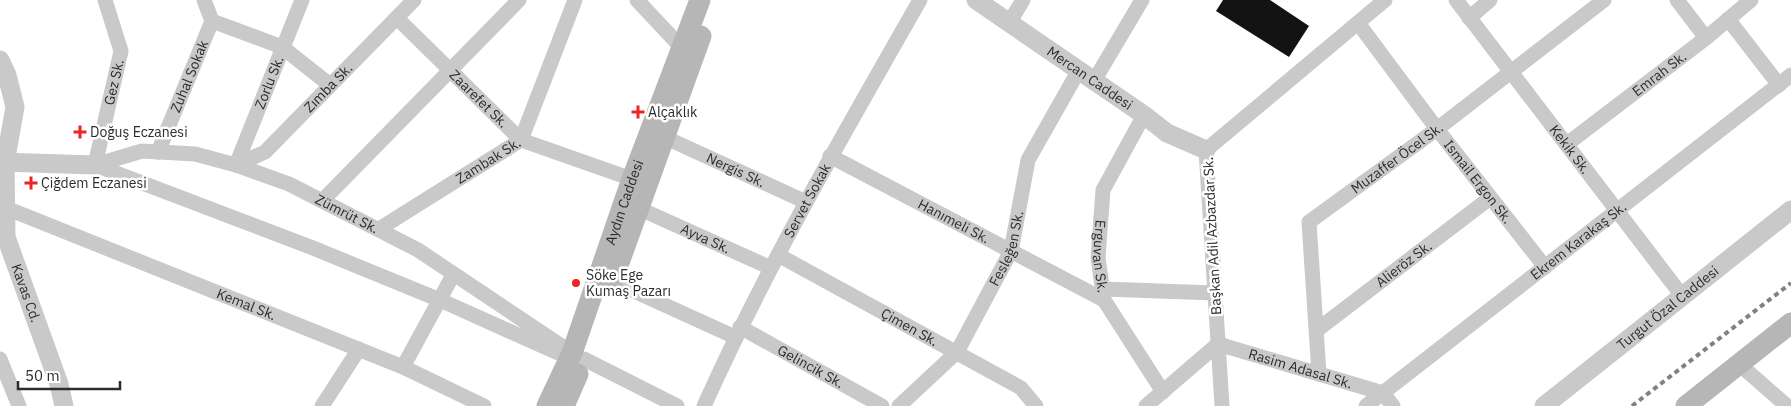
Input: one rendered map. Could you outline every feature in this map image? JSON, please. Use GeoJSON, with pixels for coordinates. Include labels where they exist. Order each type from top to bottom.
{"type":"FeatureCollection","features":[{"type":"Feature","properties":{"kind":"main road","name":"Aydın Caddesi"},"geometry":{"type":"LineString","coordinates":[[564,406],[632,179],[700,0]]}},
{"type":"Feature","properties":{"kind":"main road","name":"Aydın Caddesi"},"geometry":{"type":"LineString","coordinates":[[547,406],[578,356],[612,281],[714,0]]}},
{"type":"Feature","properties":{"kind":"main road"},"geometry":{"type":"LineString","coordinates":[[1686,406],[1791,323]]}},
{"type":"Feature","properties":{"kind":"street","name":"Gez Sk."},"geometry":{"type":"LineString","coordinates":[[95,165],[121,51],[105,0]]}},
{"type":"Feature","properties":{"kind":"street"},"geometry":{"type":"LineString","coordinates":[[204,0],[212,21],[282,47],[330,85]]}},
{"type":"Feature","properties":{"kind":"street","name":"Zorlu Sk."},"geometry":{"type":"LineString","coordinates":[[236,165],[302,0]]}},
{"type":"Feature","properties":{"kind":"street","name":"Zımba Sk."},"geometry":{"type":"LineString","coordinates":[[236,165],[265,152],[414,0]]}},
{"type":"Feature","properties":{"kind":"street"},"geometry":{"type":"LineString","coordinates":[[322,201],[519,0]]}},
{"type":"Feature","properties":{"kind":"street","name":"Zambak Sk."},"geometry":{"type":"LineString","coordinates":[[379,229],[521,140],[576,0]]}},
{"type":"Feature","properties":{"kind":"street"},"geometry":{"type":"LineString","coordinates":[[637,0],[681,47]]}},
{"type":"Feature","properties":{"kind":"street","name":"Servet Sokak"},"geometry":{"type":"LineString","coordinates":[[704,406],[738,332],[830,156],[920,0]]}},
{"type":"Feature","properties":{"kind":"street","name":"Mercan Caddesi"},"geometry":{"type":"LineString","coordinates":[[976,0],[1144,115],[1167,133],[1206,150]]}},
{"type":"Feature","properties":{"kind":"street"},"geometry":{"type":"LineString","coordinates":[[1009,23],[1023,0]]}},
{"type":"Feature","properties":{"kind":"street"},"geometry":{"type":"LineString","coordinates":[[1094,81],[1142,0]]}},
{"type":"Feature","properties":{"kind":"street","name":"Başkan Adil Azbazdar Sk."},"geometry":{"type":"LineString","coordinates":[[1222,406],[1206,150],[1386,0]]}},
{"type":"Feature","properties":{"kind":"street","name":"Kekik Sk."},"geometry":{"type":"LineString","coordinates":[[1456,0],[1683,297]]}},
{"type":"Feature","properties":{"kind":"street"},"geometry":{"type":"LineString","coordinates":[[1469,18],[1490,0]]}},
{"type":"Feature","properties":{"kind":"street","name":"Muzaffer Öcel Sk."},"geometry":{"type":"LineString","coordinates":[[1318,374],[1317,330],[1309,222],[1437,129],[1604,0]]}},
{"type":"Feature","properties":{"kind":"street"},"geometry":{"type":"LineString","coordinates":[[1677,0],[1706,38]]}},
{"type":"Feature","properties":{"kind":"street","name":"Emrah Sk."},"geometry":{"type":"LineString","coordinates":[[1567,144],[1706,38],[1751,0]]}},
{"type":"Feature","properties":{"kind":"street","name":"Zaarefet Sk."},"geometry":{"type":"LineString","coordinates":[[397,18],[521,140],[632,179]]}},
{"type":"Feature","properties":{"kind":"street"},"geometry":{"type":"LineString","coordinates":[[1728,19],[1785,80]]}},
{"type":"Feature","properties":{"kind":"street","name":"Zuhal Sokak"},"geometry":{"type":"LineString","coordinates":[[158,152],[212,21]]}},
{"type":"Feature","properties":{"kind":"street","name":"Ismail Ergon Sk."},"geometry":{"type":"LineString","coordinates":[[1358,23],[1437,129],[1545,267]]}},
{"type":"Feature","properties":{"kind":"street","name":"Kavas Cd."},"geometry":{"type":"LineString","coordinates":[[0,60],[7,76],[15,107],[3,162],[6,237],[59,384],[64,406]]}},
{"type":"Feature","properties":{"kind":"street","name":"Fesleğen Sk."},"geometry":{"type":"LineString","coordinates":[[909,403],[957,352],[1011,251],[1028,160],[1079,70]]}},
{"type":"Feature","properties":{"kind":"street","name":"Ekrem Karakaş Sk."},"geometry":{"type":"LineString","coordinates":[[1366,406],[1785,80]]}},
{"type":"Feature","properties":{"kind":"street","name":"Erguvan Sk."},"geometry":{"type":"LineString","coordinates":[[1144,115],[1103,190],[1098,258],[1103,294],[1163,392]]}},
{"type":"Feature","properties":{"kind":"street","name":"Nergis Sk."},"geometry":{"type":"LineString","coordinates":[[664,137],[806,202]]}},
{"type":"Feature","properties":{"kind":"street","name":"Zümrüt Sk."},"geometry":{"type":"LineString","coordinates":[[95,165],[142,151],[195,154],[236,165],[289,184],[418,250],[453,275],[578,356]]}},
{"type":"Feature","properties":{"kind":"street","name":"Hanımeli Sk."},"geometry":{"type":"LineString","coordinates":[[830,156],[1011,251],[1103,294]]}},
{"type":"Feature","properties":{"kind":"street"},"geometry":{"type":"LineString","coordinates":[[3,162],[95,165],[313,248],[440,300],[557,353],[578,356],[677,406]]}},
{"type":"Feature","properties":{"kind":"street","name":"Alieröz Sk."},"geometry":{"type":"LineString","coordinates":[[1317,330],[1490,198]]}},
{"type":"Feature","properties":{"kind":"street","name":"Kemal Sk."},"geometry":{"type":"LineString","coordinates":[[6,208],[403,367],[484,406]]}},
{"type":"Feature","properties":{"kind":"street","name":"Ayva Sk."},"geometry":{"type":"LineString","coordinates":[[638,208],[775,262]]}},
{"type":"Feature","properties":{"kind":"street","name":"Turgut Özal Caddesi"},"geometry":{"type":"LineString","coordinates":[[1544,406],[1791,210]]}},
{"type":"Feature","properties":{"kind":"street","name":"Çimen Sk."},"geometry":{"type":"LineString","coordinates":[[775,262],[957,352],[1021,388],[1036,406]]}},
{"type":"Feature","properties":{"kind":"street"},"geometry":{"type":"LineString","coordinates":[[403,367],[453,275]]}},
{"type":"Feature","properties":{"kind":"street","name":"Gelincik Sk."},"geometry":{"type":"LineString","coordinates":[[612,281],[738,332],[882,406]]}},
{"type":"Feature","properties":{"kind":"street"},"geometry":{"type":"LineString","coordinates":[[1103,294],[1215,293]]}},
{"type":"Feature","properties":{"kind":"street"},"geometry":{"type":"LineString","coordinates":[[1146,406],[1218,344]]}},
{"type":"Feature","properties":{"kind":"street","name":"Rasim Adasal Sk."},"geometry":{"type":"LineString","coordinates":[[1218,344],[1383,392]]}},
{"type":"Feature","properties":{"kind":"street"},"geometry":{"type":"LineString","coordinates":[[322,406],[359,349]]}},
{"type":"Feature","properties":{"kind":"street"},"geometry":{"type":"LineString","coordinates":[[0,359],[19,406]]}},
{"type":"Feature","properties":{"kind":"street"},"geometry":{"type":"LineString","coordinates":[[1739,364],[1787,406]]}},
{"type":"Feature","properties":{"kind":"street"},"geometry":{"type":"LineString","coordinates":[[1383,392],[1392,406]]}},
{"type":"Feature","properties":{"kind":"building"},"geometry":{"type":"Polygon","coordinates":[[[1223,0],[1270,0],[1309,26],[1289,57],[1216,11],[1223,0]]]}},
{"type":"Feature","properties":{"kind":"railway"},"geometry":{"type":"LineString","coordinates":[[1632,406],[1791,283]]}},
{"type":"Feature","properties":{"kind":"place","name":"Alçaklık"},"geometry":{"type":"Point","coordinates":[638,112]}},
{"type":"Feature","properties":{"kind":"place","name":"Doğuş Eczanesi"},"geometry":{"type":"Point","coordinates":[80,132]}},
{"type":"Feature","properties":{"kind":"place","name":"Çiğdem Eczanesi"},"geometry":{"type":"Point","coordinates":[31,183]}},
{"type":"Feature","properties":{"kind":"place","name":"Söke Ege Kumaş Pazarı"},"geometry":{"type":"Point","coordinates":[576,283]}}]}
